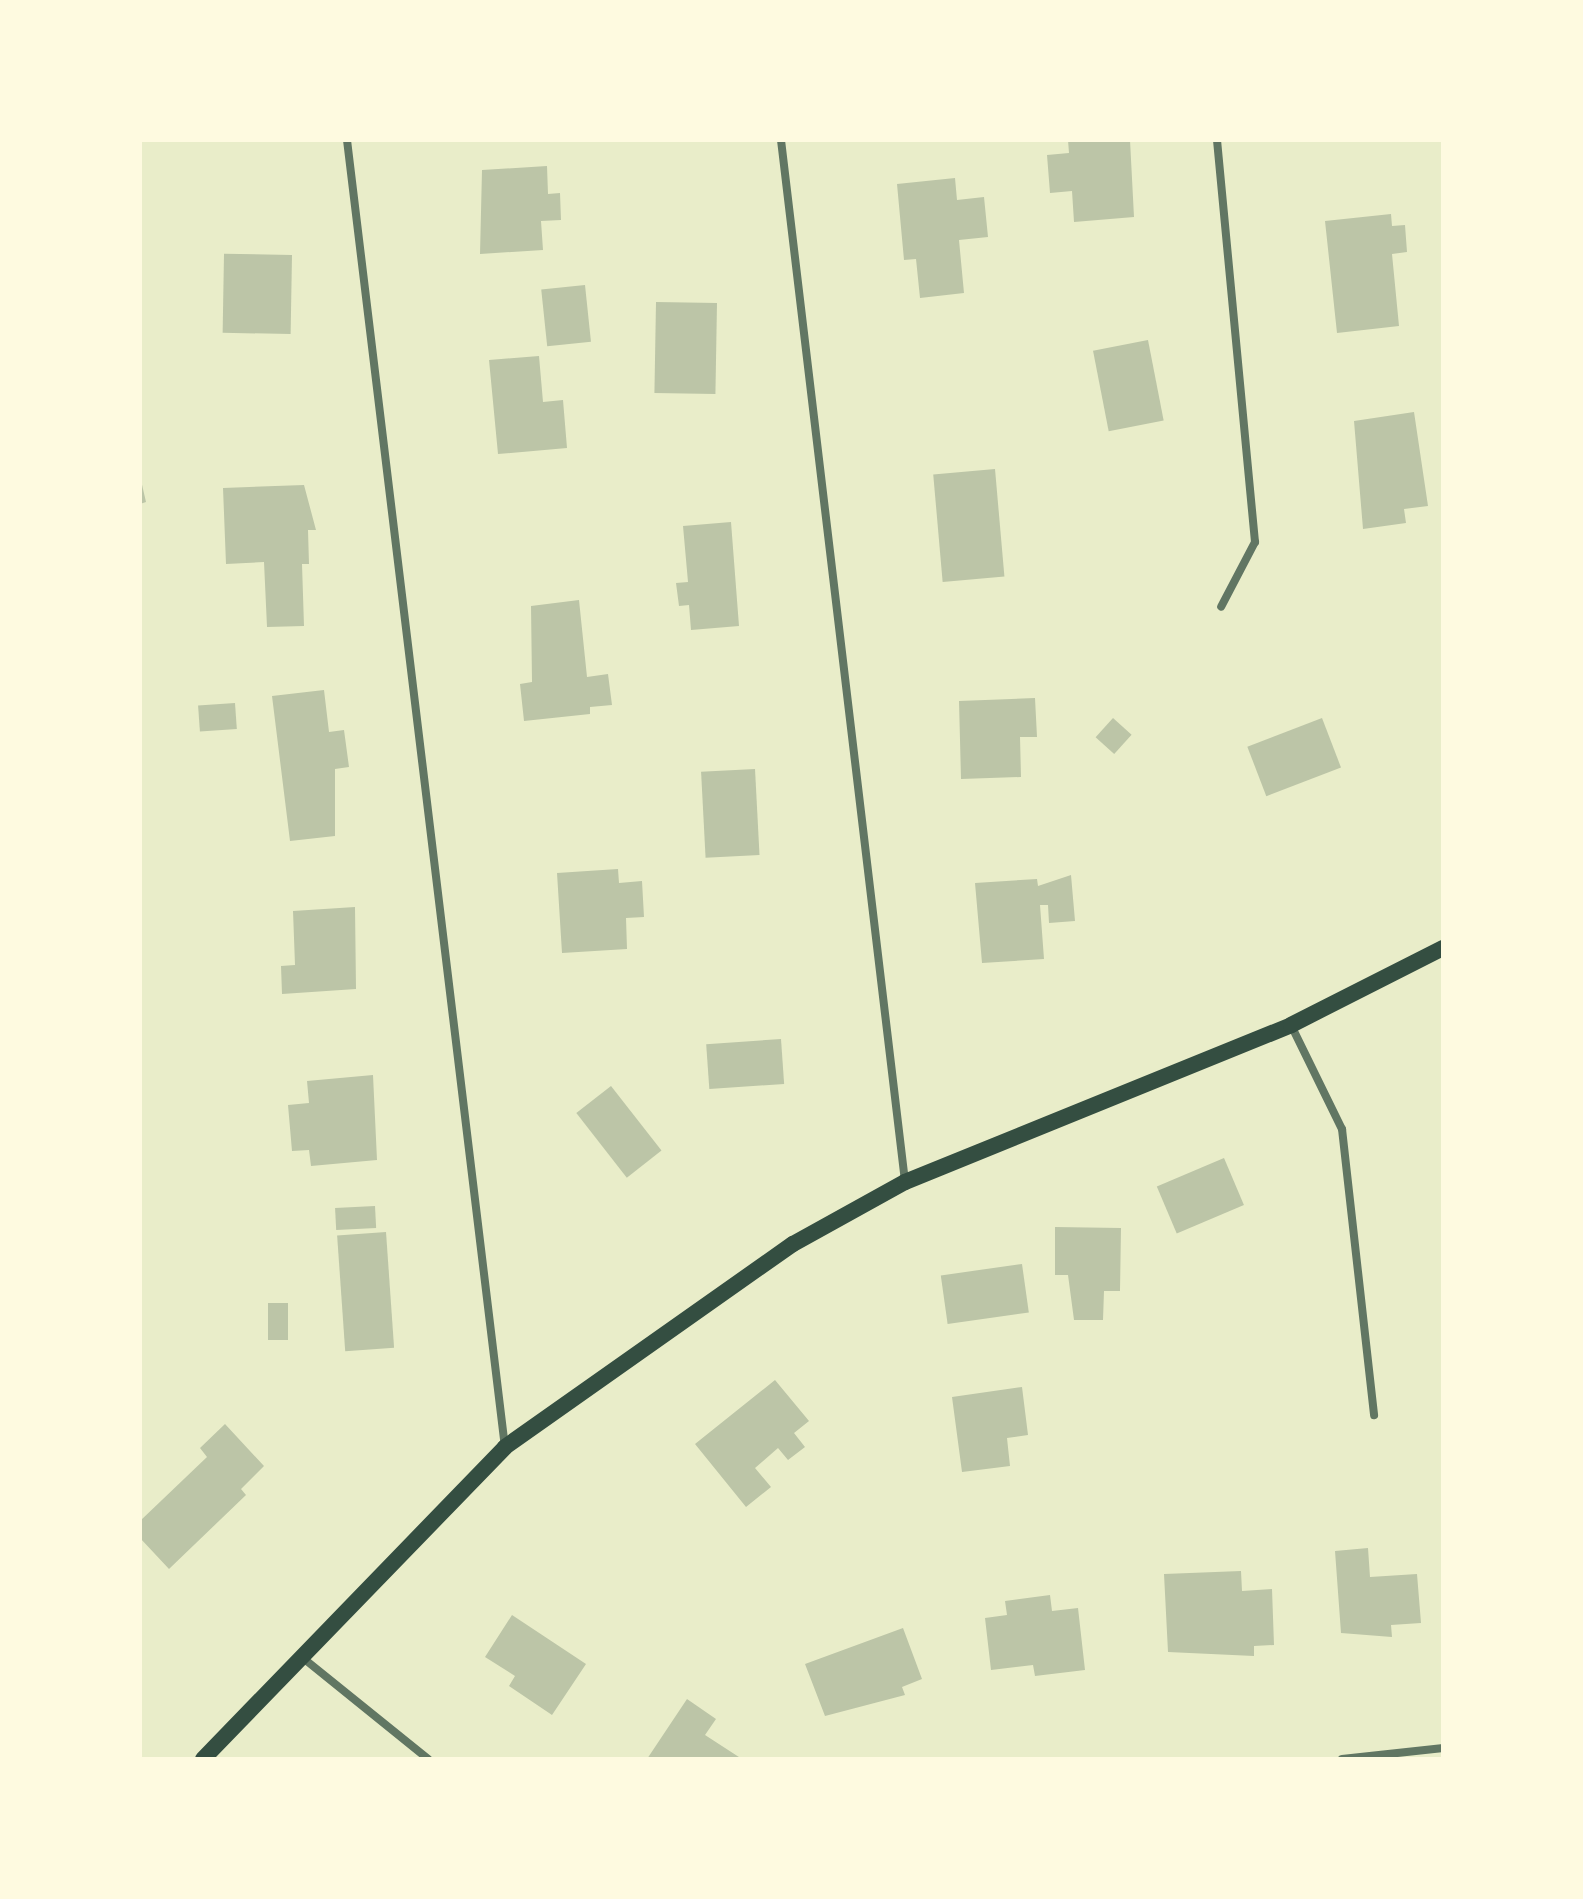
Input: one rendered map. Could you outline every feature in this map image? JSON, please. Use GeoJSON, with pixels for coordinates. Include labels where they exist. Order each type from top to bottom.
{"type":"FeatureCollection","features":[{"type":"Feature","properties":{"kind":"main road"},"geometry":{"type":"LineString","coordinates":[[203,1759],[505,1447],[793,1244],[905,1182],[1291,1025],[1443,948]]}},
{"type":"Feature","properties":{"kind":"street"},"geometry":{"type":"LineString","coordinates":[[347,140],[505,1447]]}},
{"type":"Feature","properties":{"kind":"street"},"geometry":{"type":"LineString","coordinates":[[781,140],[905,1182]]}},
{"type":"Feature","properties":{"kind":"street"},"geometry":{"type":"LineString","coordinates":[[1217,140],[1255,542],[1221,607]]}},
{"type":"Feature","properties":{"kind":"street"},"geometry":{"type":"LineString","coordinates":[[1291,1025],[1342,1129],[1374,1415]]}},
{"type":"Feature","properties":{"kind":"street"},"geometry":{"type":"LineString","coordinates":[[303,1658],[428,1759]]}},
{"type":"Feature","properties":{"kind":"street"},"geometry":{"type":"LineString","coordinates":[[1342,1759],[1443,1748]]}},
{"type":"Feature","properties":{"kind":"building"},"geometry":{"type":"Polygon","coordinates":[[[1068,140],[1130,140],[1134,217],[1074,222],[1072,191],[1050,193],[1047,155],[1069,153],[1068,140]]]}},
{"type":"Feature","properties":{"kind":"building"},"geometry":{"type":"Polygon","coordinates":[[[547,166],[548,194],[560,193],[561,220],[541,221],[543,250],[480,254],[482,170],[547,166]]]}},
{"type":"Feature","properties":{"kind":"building"},"geometry":{"type":"Polygon","coordinates":[[[955,178],[957,200],[984,197],[988,237],[959,240],[964,293],[920,298],[916,259],[904,260],[897,184],[955,178]]]}},
{"type":"Feature","properties":{"kind":"building"},"geometry":{"type":"Polygon","coordinates":[[[1391,214],[1392,226],[1405,225],[1407,252],[1392,254],[1399,326],[1337,333],[1325,221],[1391,214]]]}},
{"type":"Feature","properties":{"kind":"building"},"geometry":{"type":"Polygon","coordinates":[[[224,254],[292,255],[291,334],[223,333],[224,254]]]}},
{"type":"Feature","properties":{"kind":"building"},"geometry":{"type":"Polygon","coordinates":[[[585,285],[591,342],[547,346],[541,290],[585,285]]]}},
{"type":"Feature","properties":{"kind":"building"},"geometry":{"type":"Polygon","coordinates":[[[656,302],[717,303],[715,394],[654,393],[656,302]]]}},
{"type":"Feature","properties":{"kind":"building"},"geometry":{"type":"Polygon","coordinates":[[[1148,340],[1164,420],[1109,431],[1093,351],[1148,340]]]}},
{"type":"Feature","properties":{"kind":"building"},"geometry":{"type":"Polygon","coordinates":[[[539,356],[543,402],[563,400],[567,448],[498,454],[489,360],[539,356]]]}},
{"type":"Feature","properties":{"kind":"building"},"geometry":{"type":"Polygon","coordinates":[[[1414,412],[1428,506],[1404,509],[1406,523],[1363,529],[1354,421],[1414,412]]]}},
{"type":"Feature","properties":{"kind":"building"},"geometry":{"type":"Polygon","coordinates":[[[995,469],[1004,577],[943,582],[933,474],[995,469]]]}},
{"type":"Feature","properties":{"kind":"building"},"geometry":{"type":"Polygon","coordinates":[[[140,476],[146,502],[140,504],[140,476]]]}},
{"type":"Feature","properties":{"kind":"building"},"geometry":{"type":"Polygon","coordinates":[[[304,485],[316,530],[308,530],[309,564],[302,564],[304,626],[267,627],[264,562],[226,564],[223,488],[304,485]]]}},
{"type":"Feature","properties":{"kind":"building"},"geometry":{"type":"Polygon","coordinates":[[[731,522],[739,626],[691,630],[689,605],[679,606],[676,583],[688,582],[683,526],[731,522]]]}},
{"type":"Feature","properties":{"kind":"building"},"geometry":{"type":"Polygon","coordinates":[[[579,600],[587,677],[608,674],[612,705],[590,707],[590,714],[524,721],[520,684],[532,682],[531,606],[579,600]]]}},
{"type":"Feature","properties":{"kind":"building"},"geometry":{"type":"Polygon","coordinates":[[[324,690],[329,732],[344,730],[349,767],[335,769],[335,836],[290,841],[272,696],[324,690]]]}},
{"type":"Feature","properties":{"kind":"building"},"geometry":{"type":"Polygon","coordinates":[[[1035,698],[1037,737],[1020,737],[1021,777],[961,779],[959,701],[1035,698]]]}},
{"type":"Feature","properties":{"kind":"building"},"geometry":{"type":"Polygon","coordinates":[[[235,703],[237,729],[200,732],[198,706],[235,703]]]}},
{"type":"Feature","properties":{"kind":"building"},"geometry":{"type":"Polygon","coordinates":[[[1113,718],[1132,735],[1114,754],[1096,737],[1113,718]]]}},
{"type":"Feature","properties":{"kind":"building"},"geometry":{"type":"Polygon","coordinates":[[[1322,718],[1341,767],[1266,796],[1247,747],[1322,718]]]}},
{"type":"Feature","properties":{"kind":"building"},"geometry":{"type":"Polygon","coordinates":[[[755,769],[760,855],[706,858],[701,772],[755,769]]]}},
{"type":"Feature","properties":{"kind":"building"},"geometry":{"type":"Polygon","coordinates":[[[618,869],[619,883],[642,881],[644,917],[626,918],[627,949],[562,953],[557,873],[618,869]]]}},
{"type":"Feature","properties":{"kind":"building"},"geometry":{"type":"Polygon","coordinates":[[[1071,875],[1075,921],[1049,923],[1048,905],[1040,905],[1044,959],[982,963],[975,883],[1037,879],[1038,886],[1071,875]]]}},
{"type":"Feature","properties":{"kind":"building"},"geometry":{"type":"Polygon","coordinates":[[[355,907],[356,989],[282,994],[281,966],[295,965],[293,911],[355,907]]]}},
{"type":"Feature","properties":{"kind":"building"},"geometry":{"type":"Polygon","coordinates":[[[781,1039],[784,1084],[709,1089],[706,1044],[781,1039]]]}},
{"type":"Feature","properties":{"kind":"building"},"geometry":{"type":"Polygon","coordinates":[[[373,1075],[377,1160],[311,1166],[309,1150],[292,1151],[288,1105],[309,1103],[307,1081],[373,1075]]]}},
{"type":"Feature","properties":{"kind":"building"},"geometry":{"type":"Polygon","coordinates":[[[611,1086],[661,1151],[627,1178],[576,1113],[611,1086]]]}},
{"type":"Feature","properties":{"kind":"building"},"geometry":{"type":"Polygon","coordinates":[[[1224,1158],[1244,1205],[1177,1233],[1157,1187],[1224,1158]]]}},
{"type":"Feature","properties":{"kind":"building"},"geometry":{"type":"Polygon","coordinates":[[[375,1206],[376,1228],[336,1230],[335,1208],[375,1206]]]}},
{"type":"Feature","properties":{"kind":"building"},"geometry":{"type":"Polygon","coordinates":[[[1055,1227],[1121,1228],[1120,1291],[1104,1291],[1103,1320],[1074,1320],[1068,1275],[1055,1275],[1055,1227]]]}},
{"type":"Feature","properties":{"kind":"building"},"geometry":{"type":"Polygon","coordinates":[[[386,1232],[394,1348],[345,1351],[337,1235],[386,1232]]]}},
{"type":"Feature","properties":{"kind":"building"},"geometry":{"type":"Polygon","coordinates":[[[1022,1264],[1029,1313],[948,1324],[941,1275],[1022,1264]]]}},
{"type":"Feature","properties":{"kind":"building"},"geometry":{"type":"Polygon","coordinates":[[[268,1303],[288,1303],[288,1340],[268,1340],[268,1303]]]}},
{"type":"Feature","properties":{"kind":"building"},"geometry":{"type":"Polygon","coordinates":[[[775,1380],[809,1421],[794,1433],[805,1447],[788,1460],[778,1448],[755,1468],[771,1487],[746,1507],[695,1444],[775,1380]]]}},
{"type":"Feature","properties":{"kind":"building"},"geometry":{"type":"Polygon","coordinates":[[[1022,1387],[1028,1435],[1007,1438],[1010,1466],[962,1472],[952,1397],[1022,1387]]]}},
{"type":"Feature","properties":{"kind":"building"},"geometry":{"type":"Polygon","coordinates":[[[225,1424],[264,1466],[241,1489],[246,1495],[169,1569],[140,1538],[140,1521],[207,1457],[200,1448],[225,1424]]]}},
{"type":"Feature","properties":{"kind":"building"},"geometry":{"type":"Polygon","coordinates":[[[1368,1548],[1370,1577],[1417,1574],[1421,1623],[1391,1625],[1392,1637],[1341,1633],[1335,1551],[1368,1548]]]}},
{"type":"Feature","properties":{"kind":"building"},"geometry":{"type":"Polygon","coordinates":[[[1241,1571],[1242,1591],[1272,1589],[1274,1645],[1254,1646],[1254,1656],[1168,1652],[1164,1574],[1241,1571]]]}},
{"type":"Feature","properties":{"kind":"building"},"geometry":{"type":"Polygon","coordinates":[[[1050,1595],[1052,1611],[1078,1608],[1085,1670],[1035,1676],[1033,1665],[991,1670],[985,1618],[1007,1615],[1005,1601],[1050,1595]]]}},
{"type":"Feature","properties":{"kind":"building"},"geometry":{"type":"Polygon","coordinates":[[[512,1615],[586,1664],[552,1715],[509,1686],[515,1676],[485,1657],[512,1615]]]}},
{"type":"Feature","properties":{"kind":"building"},"geometry":{"type":"Polygon","coordinates":[[[903,1628],[922,1679],[902,1687],[905,1695],[825,1716],[805,1664],[903,1628]]]}},
{"type":"Feature","properties":{"kind":"building"},"geometry":{"type":"Polygon","coordinates":[[[687,1699],[716,1719],[705,1735],[742,1759],[647,1759],[687,1699]]]}}]}
